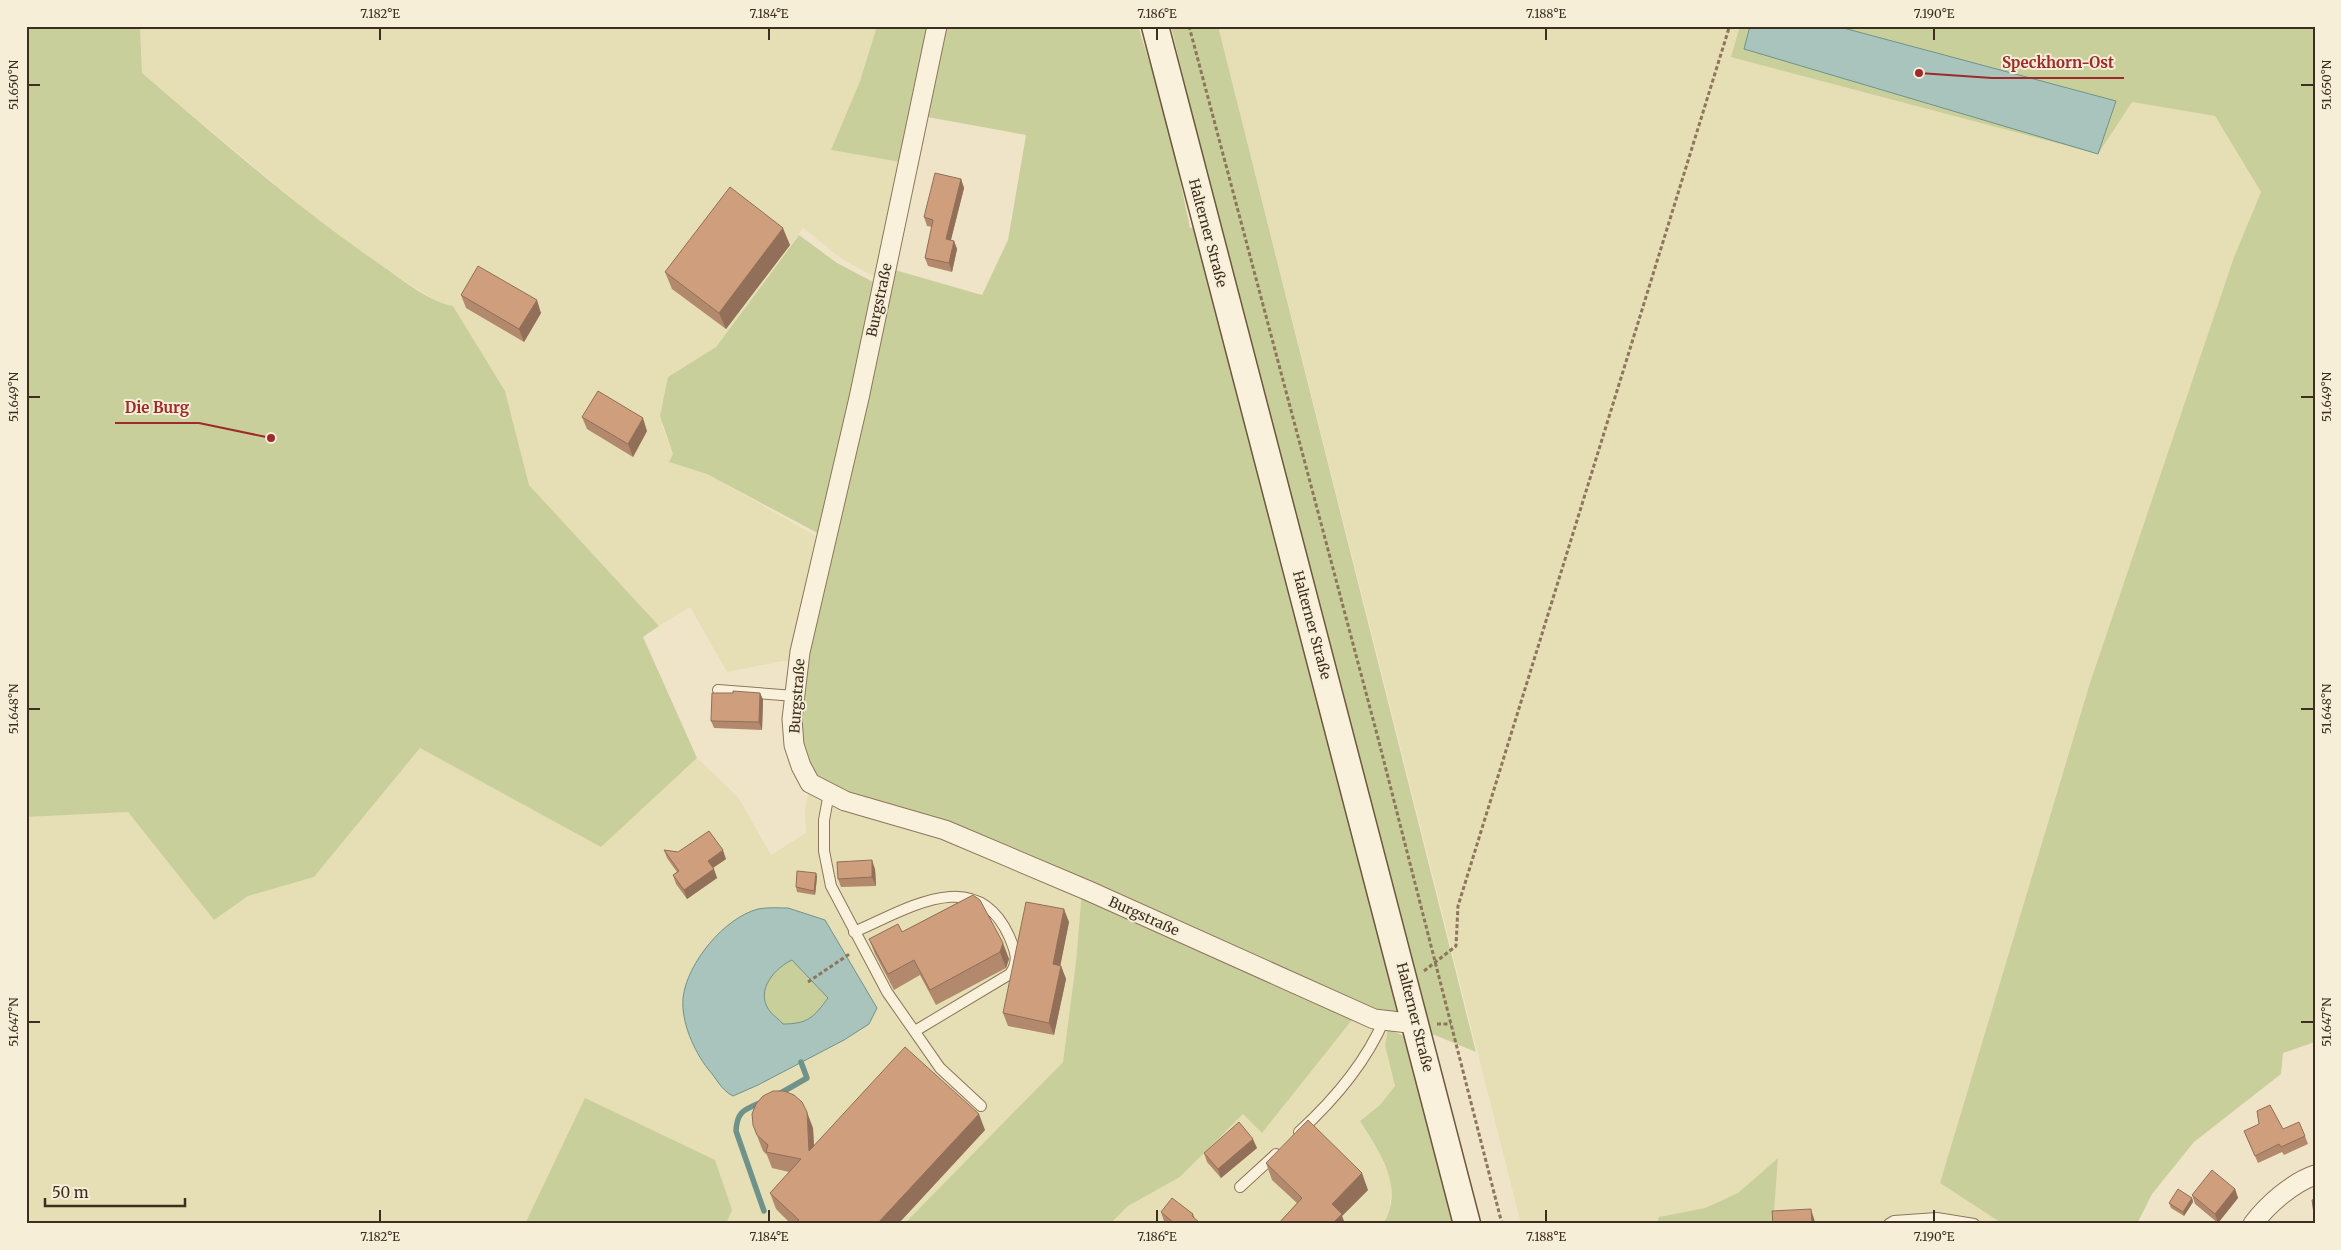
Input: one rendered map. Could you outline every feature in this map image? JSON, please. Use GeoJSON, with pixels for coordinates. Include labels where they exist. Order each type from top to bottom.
{"type":"FeatureCollection","features":[{"type":"Feature","properties":{"kind":"main road","name":"Halterner Straße"},"geometry":{"type":"LineString","coordinates":[[1155,26],[1407,985],[1467,1224]]}},
{"type":"Feature","properties":{"kind":"street","name":"Burgstraße"},"geometry":{"type":"LineString","coordinates":[[937,26],[859,398],[800,652],[792,719],[794,745],[801,766],[810,783],[845,801],[945,830],[1088,891],[1374,1020],[1417,1024]]}},
{"type":"Feature","properties":{"kind":"street"},"geometry":{"type":"LineString","coordinates":[[2253,1224],[2261,1212],[2277,1199],[2306,1178],[2315,1175]]}},
{"type":"Feature","properties":{"kind":"lane"},"geometry":{"type":"LineString","coordinates":[[718,690],[794,696]]}},
{"type":"Feature","properties":{"kind":"lane"},"geometry":{"type":"LineString","coordinates":[[829,793],[824,820],[824,851],[830,886],[888,992],[940,1068],[981,1106]]}},
{"type":"Feature","properties":{"kind":"lane"},"geometry":{"type":"LineString","coordinates":[[854,932],[934,899],[956,896],[974,900],[990,907],[1005,927],[1016,951],[1017,960],[1016,967],[1010,974],[915,1031]]}},
{"type":"Feature","properties":{"kind":"lane"},"geometry":{"type":"LineString","coordinates":[[1294,1137],[1321,1112],[1361,1063],[1374,1044],[1384,1020]]}},
{"type":"Feature","properties":{"kind":"lane"},"geometry":{"type":"LineString","coordinates":[[1240,1187],[1281,1149]]}},
{"type":"Feature","properties":{"kind":"lane"},"geometry":{"type":"LineString","coordinates":[[1889,1224],[1894,1221],[1938,1218],[1974,1224]]}},
{"type":"Feature","properties":{"kind":"path"},"geometry":{"type":"LineString","coordinates":[[1189,26],[1378,738],[1502,1224]]}},
{"type":"Feature","properties":{"kind":"path"},"geometry":{"type":"LineString","coordinates":[[1407,985],[1456,946],[1458,906],[1729,28]]}},
{"type":"Feature","properties":{"kind":"path"},"geometry":{"type":"LineString","coordinates":[[808,982],[862,945]]}},
{"type":"Feature","properties":{"kind":"shaded area"},"geometry":{"type":"Polygon","coordinates":[[[140,26],[877,26],[860,81],[831,150],[906,163],[882,281],[842,259],[803,228],[716,347],[668,377],[662,426],[673,454],[669,462],[707,474],[825,541],[797,662],[783,661],[727,672],[690,607],[659,626],[529,485],[505,391],[453,306],[441,304],[332,232],[142,73],[140,26]]]}},
{"type":"Feature","properties":{"kind":"shaded area"},"geometry":{"type":"Polygon","coordinates":[[[1218,26],[1740,26],[1731,57],[2132,102],[2215,116],[2261,192],[2234,257],[2089,686],[1940,1183],[2003,1224],[1773,1224],[1777,1159],[1738,1193],[1705,1208],[1660,1217],[1657,1224],[1521,1224],[1218,26]]]}},
{"type":"Feature","properties":{"kind":"shaded area"},"geometry":{"type":"Polygon","coordinates":[[[420,748],[601,847],[697,758],[738,797],[771,855],[806,833],[805,811],[810,784],[1082,891],[1076,962],[1063,1062],[904,1224],[26,1224],[26,817],[128,812],[214,920],[248,896],[314,877],[420,748]]]}},
{"type":"Feature","properties":{"kind":"shaded area"},"geometry":{"type":"Polygon","coordinates":[[[1356,1015],[1388,1029],[1385,1045],[1395,1086],[1380,1105],[1360,1121],[1379,1152],[1392,1184],[1389,1214],[1383,1224],[1110,1224],[1128,1206],[1180,1177],[1243,1113],[1263,1132],[1356,1015]]]}},
{"type":"Feature","properties":{"kind":"green space"},"geometry":{"type":"Polygon","coordinates":[[[26,26],[140,26],[142,73],[319,220],[416,289],[434,300],[453,306],[505,391],[529,485],[659,626],[643,637],[697,758],[601,847],[420,748],[314,877],[248,896],[214,920],[128,812],[26,817],[26,26]]]}},
{"type":"Feature","properties":{"kind":"green space"},"geometry":{"type":"Polygon","coordinates":[[[877,26],[935,26],[906,163],[831,150],[860,81],[877,26]]]}},
{"type":"Feature","properties":{"kind":"green space"},"geometry":{"type":"Polygon","coordinates":[[[941,26],[1138,26],[1167,118],[1190,228],[1219,224],[1171,26],[1218,26],[1476,1052],[811,780],[803,765],[797,696],[888,268],[982,295],[1008,240],[1026,135],[922,116],[941,26]]]}},
{"type":"Feature","properties":{"kind":"green space"},"geometry":{"type":"Polygon","coordinates":[[[1740,26],[2315,26],[2315,1042],[2283,1053],[2281,1074],[2194,1142],[2152,1194],[2137,1224],[2003,1224],[1940,1183],[2089,686],[2234,257],[2261,192],[2215,116],[2132,102],[2098,154],[1731,57],[1740,26]]]}},
{"type":"Feature","properties":{"kind":"green space"},"geometry":{"type":"Polygon","coordinates":[[[799,235],[837,263],[879,285],[823,536],[707,474],[669,462],[673,454],[660,416],[668,377],[716,347],[799,235]]]}},
{"type":"Feature","properties":{"kind":"green space"},"geometry":{"type":"Polygon","coordinates":[[[1082,891],[1356,1015],[1262,1133],[1243,1114],[1180,1177],[1128,1206],[1110,1224],[904,1224],[1063,1062],[1076,962],[1082,891]]]}},
{"type":"Feature","properties":{"kind":"green space"},"geometry":{"type":"Polygon","coordinates":[[[792,960],[828,998],[814,1015],[805,1021],[783,1024],[768,1010],[764,994],[769,980],[779,968],[792,960]]]}},
{"type":"Feature","properties":{"kind":"green space"},"geometry":{"type":"Polygon","coordinates":[[[1388,1029],[1417,1042],[1453,1224],[1383,1224],[1389,1211],[1392,1197],[1391,1184],[1382,1158],[1360,1121],[1380,1105],[1395,1086],[1385,1045],[1388,1029]]]}},
{"type":"Feature","properties":{"kind":"green space"},"geometry":{"type":"Polygon","coordinates":[[[585,1098],[715,1160],[732,1210],[726,1224],[525,1224],[585,1098]]]}},
{"type":"Feature","properties":{"kind":"green space"},"geometry":{"type":"Polygon","coordinates":[[[1778,1158],[1773,1224],[1657,1224],[1659,1217],[1705,1208],[1738,1193],[1778,1158]]]}},
{"type":"Feature","properties":{"kind":"water"},"geometry":{"type":"Polygon","coordinates":[[[1750,26],[1836,26],[2116,101],[2098,154],[1744,49],[1750,26]]]}},
{"type":"Feature","properties":{"kind":"water"},"geometry":{"type":"Polygon","coordinates":[[[788,908],[825,920],[877,1008],[869,1024],[844,1040],[733,1096],[722,1087],[708,1069],[689,1036],[683,1007],[686,984],[709,944],[732,922],[758,909],[788,908]],[[792,960],[779,968],[769,980],[764,995],[769,1010],[783,1024],[805,1021],[819,1010],[828,998],[792,960]]]}},
{"type":"Feature","properties":{"kind":"building"},"geometry":{"type":"Polygon","coordinates":[[[935,173],[961,179],[946,239],[954,241],[949,263],[925,258],[933,220],[924,217],[935,173]]]}},
{"type":"Feature","properties":{"kind":"building"},"geometry":{"type":"Polygon","coordinates":[[[730,187],[783,228],[719,313],[665,272],[730,187]]]}},
{"type":"Feature","properties":{"kind":"building"},"geometry":{"type":"Polygon","coordinates":[[[478,266],[537,300],[519,329],[461,295],[478,266]]]}},
{"type":"Feature","properties":{"kind":"building"},"geometry":{"type":"Polygon","coordinates":[[[598,391],[643,418],[628,444],[582,417],[598,391]]]}},
{"type":"Feature","properties":{"kind":"building"},"geometry":{"type":"Polygon","coordinates":[[[733,691],[760,693],[759,722],[711,721],[712,693],[733,693],[733,691]]]}},
{"type":"Feature","properties":{"kind":"building"},"geometry":{"type":"Polygon","coordinates":[[[709,831],[723,850],[708,861],[714,869],[684,890],[673,875],[679,871],[664,850],[678,852],[709,831]]]}},
{"type":"Feature","properties":{"kind":"building"},"geometry":{"type":"Polygon","coordinates":[[[872,860],[872,877],[838,879],[837,862],[872,860]]]}},
{"type":"Feature","properties":{"kind":"building"},"geometry":{"type":"Polygon","coordinates":[[[797,871],[816,873],[814,891],[796,887],[797,871]]]}},
{"type":"Feature","properties":{"kind":"building"},"geometry":{"type":"Polygon","coordinates":[[[973,895],[980,900],[1003,943],[1000,952],[930,990],[914,960],[888,974],[869,939],[898,924],[902,932],[973,895]]]}},
{"type":"Feature","properties":{"kind":"building"},"geometry":{"type":"Polygon","coordinates":[[[1026,902],[1064,909],[1053,964],[1061,966],[1049,1023],[1003,1013],[1026,902]]]}},
{"type":"Feature","properties":{"kind":"building"},"geometry":{"type":"Polygon","coordinates":[[[905,1047],[979,1114],[877,1224],[794,1224],[799,1220],[770,1193],[801,1159],[766,1152],[768,1145],[757,1135],[753,1125],[752,1114],[756,1104],[763,1096],[773,1091],[784,1091],[794,1095],[802,1102],[807,1112],[809,1151],[905,1047]]]}},
{"type":"Feature","properties":{"kind":"building"},"geometry":{"type":"Polygon","coordinates":[[[2270,1105],[2283,1129],[2299,1122],[2305,1136],[2281,1147],[2279,1144],[2255,1156],[2244,1131],[2259,1124],[2257,1111],[2270,1105]]]}},
{"type":"Feature","properties":{"kind":"building"},"geometry":{"type":"Polygon","coordinates":[[[1308,1120],[1362,1173],[1332,1204],[1342,1214],[1332,1224],[1278,1224],[1302,1198],[1266,1163],[1308,1120]]]}},
{"type":"Feature","properties":{"kind":"building"},"geometry":{"type":"Polygon","coordinates":[[[1239,1122],[1253,1139],[1218,1169],[1204,1153],[1239,1122]]]}},
{"type":"Feature","properties":{"kind":"building"},"geometry":{"type":"Polygon","coordinates":[[[2212,1170],[2235,1189],[2215,1214],[2192,1195],[2212,1170]]]}},
{"type":"Feature","properties":{"kind":"building"},"geometry":{"type":"Polygon","coordinates":[[[2178,1189],[2192,1198],[2183,1212],[2169,1203],[2178,1189]]]}},
{"type":"Feature","properties":{"kind":"building"},"geometry":{"type":"Polygon","coordinates":[[[1172,1198],[1193,1214],[1192,1216],[1200,1224],[1175,1224],[1161,1212],[1172,1198]]]}},
{"type":"Feature","properties":{"kind":"building"},"geometry":{"type":"Polygon","coordinates":[[[2315,1199],[2315,1220],[2312,1200],[2315,1199]]]}},
{"type":"Feature","properties":{"kind":"building"},"geometry":{"type":"Polygon","coordinates":[[[1811,1209],[1812,1224],[1773,1224],[1772,1211],[1811,1209]]]}},
{"type":"Feature","properties":{"kind":"waterway"},"geometry":{"type":"LineString","coordinates":[[779,1094],[807,1078],[801,1062]]}},
{"type":"Feature","properties":{"kind":"waterway"},"geometry":{"type":"LineString","coordinates":[[762,1102],[750,1107],[740,1115],[736,1131],[764,1211]]}},
{"type":"Feature","properties":{"kind":"place","name":"Speckhorn-Ost"},"geometry":{"type":"Point","coordinates":[1919,73]}},
{"type":"Feature","properties":{"kind":"place","name":"Die Burg"},"geometry":{"type":"Point","coordinates":[271,438]}}]}
